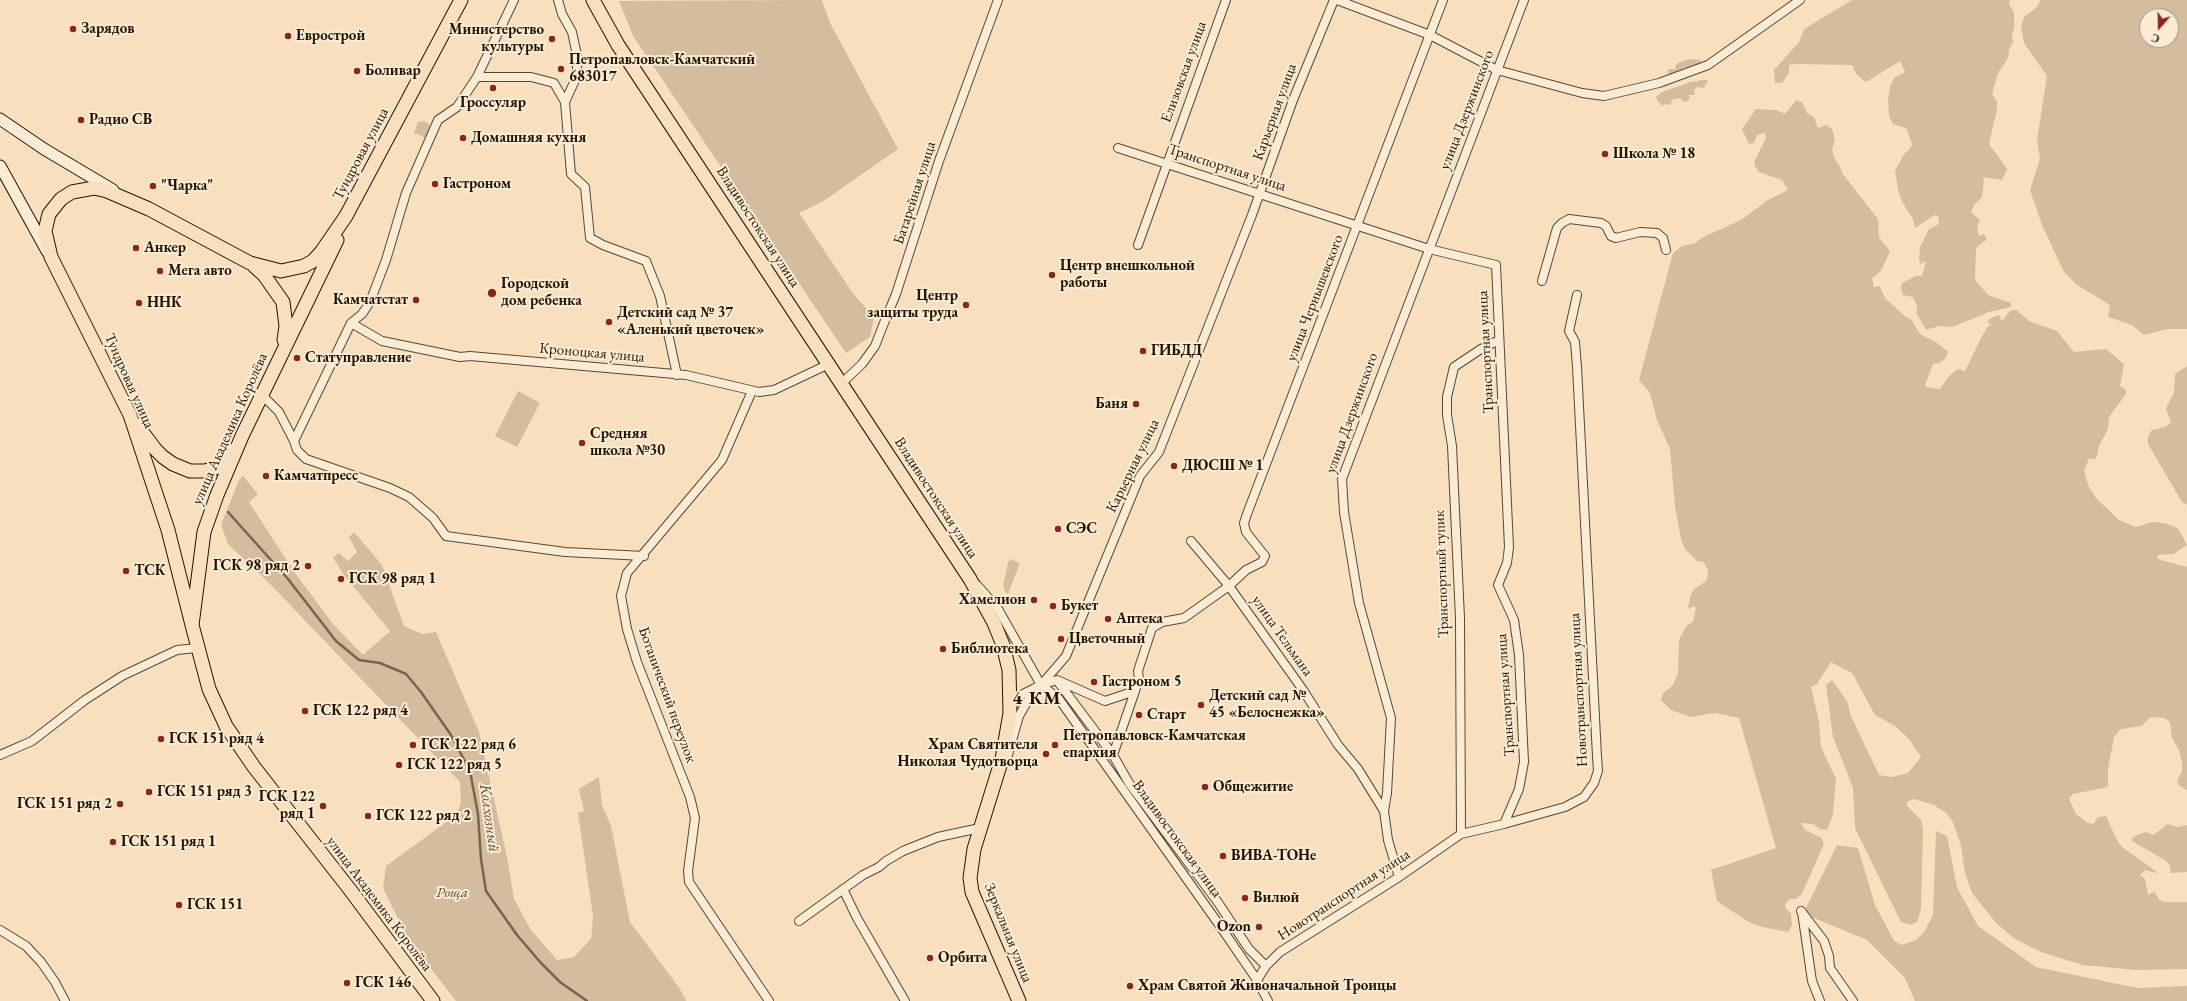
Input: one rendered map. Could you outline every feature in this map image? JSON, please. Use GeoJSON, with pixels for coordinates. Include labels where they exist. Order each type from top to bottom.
{"type":"FeatureCollection","features":[{"type":"Feature","properties":{"kind":"main road","name":"Тундровая улица"},"geometry":{"type":"LineString","coordinates":[[250,263],[281,271],[304,266],[313,261],[322,251],[346,216],[461,0]]}},
{"type":"Feature","properties":{"kind":"main road","name":"Владивостокская улица"},"geometry":{"type":"LineString","coordinates":[[593,0],[618,45],[970,579]]}},
{"type":"Feature","properties":{"kind":"main road","name":"Тундровая улица"},"geometry":{"type":"LineString","coordinates":[[0,119],[90,178],[250,263],[264,275],[283,302],[286,326],[283,349]]}},
{"type":"Feature","properties":{"kind":"main road","name":"Тундровая улица"},"geometry":{"type":"LineString","coordinates":[[0,166],[51,257],[130,415],[168,530],[192,625]]}},
{"type":"Feature","properties":{"kind":"main road"},"geometry":{"type":"LineString","coordinates":[[51,257],[45,231],[46,222],[53,207],[61,199],[72,192],[94,188],[107,191],[149,209]]}},
{"type":"Feature","properties":{"kind":"main road","name":"улица Академика Королёва"},"geometry":{"type":"LineString","coordinates":[[346,216],[330,257],[283,349],[242,436],[204,532],[192,625],[197,648],[210,689],[226,726],[246,756],[351,891],[433,1001]]}},
{"type":"Feature","properties":{"kind":"main road"},"geometry":{"type":"LineString","coordinates":[[264,275],[282,289],[300,316]]}},
{"type":"Feature","properties":{"kind":"main road"},"geometry":{"type":"LineString","coordinates":[[130,415],[155,449],[163,457],[173,464],[190,471],[205,471],[218,467],[242,436]]}},
{"type":"Feature","properties":{"kind":"main road","name":"Зеркальная улица"},"geometry":{"type":"LineString","coordinates":[[970,579],[994,623],[1003,645],[1009,670],[1011,700],[1006,742],[980,828],[972,861],[970,878],[972,892],[1018,1001]]}},
{"type":"Feature","properties":{"kind":"street"},"geometry":{"type":"LineString","coordinates":[[294,440],[351,323],[362,314],[370,302],[378,282],[406,193],[438,120],[457,107],[477,77],[514,0]]}},
{"type":"Feature","properties":{"kind":"street"},"geometry":{"type":"LineString","coordinates":[[558,0],[562,14],[572,32],[576,55],[577,76],[565,102]]}},
{"type":"Feature","properties":{"kind":"street","name":"Батарейная улица"},"geometry":{"type":"LineString","coordinates":[[841,384],[862,364],[875,346],[880,334],[896,294],[939,161],[998,0]]}},
{"type":"Feature","properties":{"kind":"street","name":"Елизовская улица"},"geometry":{"type":"LineString","coordinates":[[1138,245],[1166,163],[1226,0]]}},
{"type":"Feature","properties":{"kind":"street","name":"Карьерная улица"},"geometry":{"type":"LineString","coordinates":[[995,782],[1007,759],[1019,716],[1038,686],[1066,656],[1140,476],[1159,452],[1260,194],[1293,100],[1334,0]]}},
{"type":"Feature","properties":{"kind":"street"},"geometry":{"type":"LineString","coordinates":[[1337,0],[1430,35],[1497,70],[1582,93],[1612,96],[1667,80],[1708,65],[1800,0]]}},
{"type":"Feature","properties":{"kind":"street","name":"улица Чернышевского"},"geometry":{"type":"LineString","coordinates":[[1229,586],[1246,570],[1262,562],[1265,556],[1246,532],[1244,523],[1246,514],[1443,0]]}},
{"type":"Feature","properties":{"kind":"street","name":"улица Дзержинского"},"geometry":{"type":"LineString","coordinates":[[1399,877],[1388,840],[1384,811],[1387,793],[1391,718],[1359,603],[1343,506],[1342,479],[1524,0]]}},
{"type":"Feature","properties":{"kind":"street"},"geometry":{"type":"LineString","coordinates":[[477,77],[531,77],[554,83],[565,102],[572,174],[585,188],[590,238],[604,246],[646,261],[660,296],[677,375]]}},
{"type":"Feature","properties":{"kind":"street","name":"Транспортная улица"},"geometry":{"type":"LineString","coordinates":[[1118,148],[1429,249],[1496,265],[1508,498],[1509,547],[1507,563],[1498,585],[1514,620],[1519,662],[1524,762],[1519,789],[1504,824]]}},
{"type":"Feature","properties":{"kind":"street"},"geometry":{"type":"LineString","coordinates":[[1542,281],[1558,228],[1562,223],[1569,219],[1601,223],[1606,226],[1611,236],[1616,238],[1640,232],[1657,233],[1663,238],[1666,250]]}},
{"type":"Feature","properties":{"kind":"street","name":"Новотранспортная улица"},"geometry":{"type":"LineString","coordinates":[[1257,980],[1266,966],[1280,952],[1399,877],[1461,834],[1565,807],[1578,801],[1589,792],[1598,771],[1576,356],[1575,342],[1569,331],[1577,295]]}},
{"type":"Feature","properties":{"kind":"street","name":"Кроноцкая улица"},"geometry":{"type":"LineString","coordinates":[[351,323],[382,341],[460,357],[470,356],[677,375],[700,378],[759,392],[774,390],[829,364]]}},
{"type":"Feature","properties":{"kind":"street","name":"Транспортный тупик"},"geometry":{"type":"LineString","coordinates":[[1461,834],[1460,618],[1452,446],[1447,415],[1447,397],[1454,367],[1481,349],[1499,340]]}},
{"type":"Feature","properties":{"kind":"street","name":"Ботанический переулок"},"geometry":{"type":"LineString","coordinates":[[752,391],[722,460],[644,556],[627,573],[621,596],[627,628],[637,662],[690,797],[695,818],[688,871],[689,882],[769,1001]]}},
{"type":"Feature","properties":{"kind":"street"},"geometry":{"type":"LineString","coordinates":[[262,395],[279,412],[294,440],[298,453],[306,459],[390,488],[409,497],[433,518],[446,536],[565,552],[644,556]]}},
{"type":"Feature","properties":{"kind":"street","name":"улица Тельмана"},"geometry":{"type":"LineString","coordinates":[[1191,541],[1229,586],[1303,690],[1338,745],[1358,769],[1384,811]]}},
{"type":"Feature","properties":{"kind":"street","name":"Владивостокская улица"},"geometry":{"type":"LineString","coordinates":[[970,579],[988,596],[998,610],[1038,686],[1059,699],[1257,980],[1268,1001]]}},
{"type":"Feature","properties":{"kind":"street"},"geometry":{"type":"LineString","coordinates":[[1113,755],[1139,679],[1138,671],[1152,628],[1162,622],[1184,618],[1229,586]]}},
{"type":"Feature","properties":{"kind":"street"},"geometry":{"type":"LineString","coordinates":[[0,755],[32,741],[84,700],[122,676],[176,650],[197,648]]}},
{"type":"Feature","properties":{"kind":"street"},"geometry":{"type":"LineString","coordinates":[[1057,680],[1113,755],[1130,783],[1217,901],[1249,949],[1266,966]]}},
{"type":"Feature","properties":{"kind":"street"},"geometry":{"type":"LineString","coordinates":[[1038,686],[1057,680],[1105,701],[1135,691]]}},
{"type":"Feature","properties":{"kind":"street","name":"Карьерная улица"},"geometry":{"type":"LineString","coordinates":[[1011,700],[1038,686]]}},
{"type":"Feature","properties":{"kind":"street"},"geometry":{"type":"LineString","coordinates":[[799,922],[863,875],[879,867],[903,851],[938,837],[980,828]]}},
{"type":"Feature","properties":{"kind":"street"},"geometry":{"type":"LineString","coordinates":[[844,889],[857,918],[905,1001]]}},
{"type":"Feature","properties":{"kind":"street"},"geometry":{"type":"LineString","coordinates":[[1820,1001],[1812,981],[1801,911],[1824,941],[1829,956],[1830,968],[1853,1001]]}},
{"type":"Feature","properties":{"kind":"street"},"geometry":{"type":"LineString","coordinates":[[0,930],[26,946],[41,962],[55,982],[65,1001]]}},
{"type":"Feature","properties":{"kind":"green space"},"geometry":{"type":"Polygon","coordinates":[[[822,0],[830,23],[898,149],[822,202],[799,213],[852,292],[874,318],[870,337],[846,353],[633,36],[619,1],[822,0]]]}},
{"type":"Feature","properties":{"kind":"green space"},"geometry":{"type":"Polygon","coordinates":[[[1852,0],[2010,0],[2009,4],[2014,12],[2014,28],[2012,36],[2013,43],[2009,49],[2008,58],[1998,73],[1992,94],[1997,101],[1997,109],[1989,144],[2007,169],[2002,180],[1983,177],[1982,197],[1974,205],[1971,212],[1980,220],[1977,228],[1979,236],[1984,234],[1987,239],[1976,248],[1975,280],[1988,295],[2011,303],[2011,307],[1989,312],[1952,327],[1939,326],[1926,330],[1917,314],[1917,306],[1913,297],[1903,295],[1901,288],[1902,283],[1916,276],[1922,276],[1926,261],[1921,264],[1919,261],[1920,247],[1929,229],[1939,224],[1938,216],[1935,215],[1915,228],[1913,219],[1899,194],[1895,171],[1904,154],[1909,150],[1912,144],[1906,128],[1893,124],[1889,116],[1888,100],[1890,87],[1894,78],[1905,72],[1900,61],[1866,82],[1856,74],[1852,65],[1789,65],[1789,73],[1782,83],[1775,83],[1774,70],[1799,42],[1804,29],[1852,0]]]}},
{"type":"Feature","properties":{"kind":"green space"},"geometry":{"type":"Polygon","coordinates":[[[2041,0],[2187,0],[2187,329],[2167,329],[2144,335],[2132,325],[2108,317],[2110,305],[2077,285],[2064,272],[2042,225],[2030,190],[2040,159],[2037,140],[2047,76],[2024,43],[2021,26],[2024,17],[2037,7],[2041,0]]]}},
{"type":"Feature","properties":{"kind":"green space"},"geometry":{"type":"Polygon","coordinates":[[[1689,59],[1701,60],[1701,65],[1687,69],[1685,67],[1679,72],[1670,76],[1668,74],[1668,69],[1676,69],[1675,66],[1678,63],[1689,59]]]}},
{"type":"Feature","properties":{"kind":"green space"},"geometry":{"type":"Polygon","coordinates":[[[1699,80],[1707,80],[1708,83],[1704,88],[1697,87],[1694,90],[1695,95],[1688,95],[1690,97],[1688,101],[1684,102],[1680,98],[1672,100],[1670,105],[1665,104],[1662,106],[1657,100],[1656,97],[1662,92],[1693,81],[1698,82],[1699,80]]]}},
{"type":"Feature","properties":{"kind":"green space"},"geometry":{"type":"Polygon","coordinates":[[[1796,100],[1802,102],[1807,113],[1814,117],[1818,128],[1826,125],[1832,129],[1835,139],[1832,150],[1842,173],[1878,219],[1879,237],[1890,251],[1881,271],[1872,278],[1874,287],[1880,286],[1885,298],[1906,317],[1911,319],[1920,334],[1939,344],[1948,352],[1946,358],[1939,363],[1933,364],[1925,385],[1927,387],[1940,389],[1950,375],[1958,369],[1965,371],[1982,336],[1988,326],[1992,325],[1988,323],[1989,319],[1999,315],[2002,321],[2011,310],[2017,310],[2029,321],[2057,331],[2074,352],[2106,349],[2124,364],[2120,386],[2126,390],[2126,394],[2109,417],[2108,429],[2099,446],[2097,456],[2095,459],[2089,459],[2084,470],[2088,485],[2096,498],[2119,520],[2136,527],[2152,522],[2164,523],[2178,528],[2187,545],[2173,554],[2159,555],[2157,557],[2158,559],[2187,567],[2187,791],[2179,785],[2177,781],[2182,771],[2182,762],[2179,750],[2172,738],[2170,722],[2164,718],[2151,717],[2141,726],[2121,729],[2114,737],[2108,769],[2108,787],[2073,794],[2069,799],[2076,814],[2088,823],[2094,824],[2098,817],[2106,816],[2117,840],[2122,847],[2157,872],[2145,870],[2140,875],[2145,879],[2148,895],[2154,892],[2160,900],[2165,902],[2187,902],[2187,969],[2136,970],[2083,965],[2041,952],[2015,939],[1997,924],[1972,893],[1965,873],[1961,846],[1953,822],[1946,813],[1934,805],[1914,799],[1907,802],[1907,806],[1921,820],[1923,830],[1921,909],[1917,922],[1911,925],[1901,922],[1855,828],[1853,788],[1833,737],[1826,685],[1832,680],[1847,701],[1851,716],[1879,775],[1892,777],[1908,773],[1921,757],[1909,739],[1895,726],[1875,715],[1852,673],[1831,662],[1817,684],[1811,687],[1819,722],[1821,747],[1836,779],[1833,814],[1827,830],[1820,829],[1813,824],[1801,823],[1805,830],[1822,838],[1824,844],[1802,894],[1796,899],[1791,899],[1786,902],[1785,907],[1791,914],[1792,925],[1788,932],[1762,927],[1747,921],[1717,901],[1711,870],[1776,848],[1739,718],[1715,713],[1690,717],[1671,710],[1661,700],[1663,693],[1673,685],[1678,673],[1679,640],[1686,626],[1693,622],[1696,608],[1694,606],[1688,609],[1690,597],[1693,590],[1707,580],[1708,570],[1703,562],[1697,561],[1685,549],[1681,539],[1675,506],[1670,449],[1657,420],[1650,393],[1639,380],[1673,253],[1682,246],[1695,243],[1703,237],[1741,220],[1768,200],[1788,190],[1782,180],[1759,172],[1756,168],[1754,162],[1766,138],[1765,133],[1757,135],[1754,143],[1749,144],[1742,129],[1756,109],[1776,110],[1785,114],[1796,100]]]}},
{"type":"Feature","properties":{"kind":"green space"},"geometry":{"type":"Polygon","coordinates":[[[424,121],[429,124],[430,128],[426,138],[414,133],[418,122],[424,121]]]}},
{"type":"Feature","properties":{"kind":"green space"},"geometry":{"type":"Polygon","coordinates":[[[2187,366],[2187,505],[2182,502],[2148,444],[2148,436],[2152,430],[2165,427],[2171,423],[2166,408],[2174,393],[2175,374],[2187,366]]]}},
{"type":"Feature","properties":{"kind":"green space"},"geometry":{"type":"Polygon","coordinates":[[[518,391],[540,403],[517,447],[495,436],[518,391]]]}},
{"type":"Feature","properties":{"kind":"green space","name":"Роща"},"geometry":{"type":"Polygon","coordinates":[[[243,476],[258,494],[249,502],[293,570],[333,624],[363,655],[390,631],[343,574],[333,557],[339,553],[348,561],[357,552],[349,537],[354,532],[382,565],[404,626],[422,634],[436,632],[479,732],[507,857],[514,899],[531,930],[557,960],[574,957],[591,939],[593,916],[578,813],[584,811],[579,789],[599,777],[602,805],[611,826],[630,922],[680,989],[686,1001],[456,1001],[408,939],[383,888],[386,866],[456,815],[461,803],[460,782],[269,583],[228,544],[221,525],[239,480],[243,476]]]}},
{"type":"Feature","properties":{"kind":"green space"},"geometry":{"type":"Polygon","coordinates":[[[1009,559],[1020,563],[1008,594],[1005,592],[1003,585],[1009,559]]]}},
{"type":"Feature","properties":{"kind":"green space"},"geometry":{"type":"Polygon","coordinates":[[[2168,824],[2177,827],[2187,825],[2187,872],[2171,873],[2170,866],[2166,861],[2132,841],[2132,838],[2146,832],[2153,835],[2168,824]]]}},
{"type":"Feature","properties":{"kind":"green space"},"geometry":{"type":"Polygon","coordinates":[[[1936,831],[1947,836],[1957,887],[1978,926],[2036,967],[2137,988],[2187,986],[2187,1001],[1915,1001],[1905,978],[1867,940],[1809,916],[1804,912],[1837,845],[1858,848],[1875,905],[1894,941],[1902,945],[1916,940],[1924,932],[1933,915],[1936,831]]]}},
{"type":"Feature","properties":{"kind":"waterway","name":"Колхозный"},"geometry":{"type":"LineString","coordinates":[[228,512],[288,579],[336,641],[359,660],[380,663],[406,674],[421,692],[451,735],[470,771],[478,814],[481,859],[486,891],[517,935],[541,963],[560,982],[587,1001]]}},
{"type":"Feature","properties":{"kind":"place","name":"Зарядов"},"geometry":{"type":"Point","coordinates":[73,29]}},
{"type":"Feature","properties":{"kind":"place","name":"Еврострой"},"geometry":{"type":"Point","coordinates":[288,36]}},
{"type":"Feature","properties":{"kind":"place","name":"Министерство культуры"},"geometry":{"type":"Point","coordinates":[552,39]}},
{"type":"Feature","properties":{"kind":"place","name":"Петропавловск-Камчатский 683017"},"geometry":{"type":"Point","coordinates":[561,69]}},
{"type":"Feature","properties":{"kind":"place","name":"Боливар"},"geometry":{"type":"Point","coordinates":[357,71]}},
{"type":"Feature","properties":{"kind":"place","name":"Гроссуляр"},"geometry":{"type":"Point","coordinates":[493,88]}},
{"type":"Feature","properties":{"kind":"place","name":"Радио СВ"},"geometry":{"type":"Point","coordinates":[81,120]}},
{"type":"Feature","properties":{"kind":"place","name":"Домашняя кухня"},"geometry":{"type":"Point","coordinates":[463,138]}},
{"type":"Feature","properties":{"kind":"place","name":"Школа № 18"},"geometry":{"type":"Point","coordinates":[1605,154]}},
{"type":"Feature","properties":{"kind":"place","name":"Гастроном"},"geometry":{"type":"Point","coordinates":[435,184]}},
{"type":"Feature","properties":{"kind":"place","name":"\"Чарка\""},"geometry":{"type":"Point","coordinates":[153,186]}},
{"type":"Feature","properties":{"kind":"place","name":"Анкер"},"geometry":{"type":"Point","coordinates":[136,248]}},
{"type":"Feature","properties":{"kind":"place","name":"Мега авто"},"geometry":{"type":"Point","coordinates":[160,271]}},
{"type":"Feature","properties":{"kind":"place","name":"Центр внешкольной работы"},"geometry":{"type":"Point","coordinates":[1052,275]}},
{"type":"Feature","properties":{"kind":"place","name":"Городской дом ребенка"},"geometry":{"type":"Point","coordinates":[492,293]}},
{"type":"Feature","properties":{"kind":"place","name":"Камчатстат"},"geometry":{"type":"Point","coordinates":[416,300]}},
{"type":"Feature","properties":{"kind":"place","name":"ННК"},"geometry":{"type":"Point","coordinates":[139,303]}},
{"type":"Feature","properties":{"kind":"place","name":"Центр защиты труда"},"geometry":{"type":"Point","coordinates":[966,305]}},
{"type":"Feature","properties":{"kind":"place","name":"Детский сад № 37 «Аленький цветочек»"},"geometry":{"type":"Point","coordinates":[609,322]}},
{"type":"Feature","properties":{"kind":"place","name":"ГИБДД"},"geometry":{"type":"Point","coordinates":[1143,351]}},
{"type":"Feature","properties":{"kind":"place","name":"Статуправление"},"geometry":{"type":"Point","coordinates":[297,358]}},
{"type":"Feature","properties":{"kind":"place","name":"Баня"},"geometry":{"type":"Point","coordinates":[1136,404]}},
{"type":"Feature","properties":{"kind":"place","name":"Средняя школа №30"},"geometry":{"type":"Point","coordinates":[582,443]}},
{"type":"Feature","properties":{"kind":"place","name":"ДЮСШ № 1"},"geometry":{"type":"Point","coordinates":[1174,466]}},
{"type":"Feature","properties":{"kind":"place","name":"Камчатпресс"},"geometry":{"type":"Point","coordinates":[266,476]}},
{"type":"Feature","properties":{"kind":"place","name":"СЭС"},"geometry":{"type":"Point","coordinates":[1058,529]}},
{"type":"Feature","properties":{"kind":"place","name":"ГСК 98 ряд 2"},"geometry":{"type":"Point","coordinates":[308,566]}},
{"type":"Feature","properties":{"kind":"place","name":"ТСК"},"geometry":{"type":"Point","coordinates":[126,571]}},
{"type":"Feature","properties":{"kind":"place","name":"ГСК 98 ряд 1"},"geometry":{"type":"Point","coordinates":[341,579]}},
{"type":"Feature","properties":{"kind":"place","name":"Хамелион"},"geometry":{"type":"Point","coordinates":[1034,600]}},
{"type":"Feature","properties":{"kind":"place","name":"Букет"},"geometry":{"type":"Point","coordinates":[1053,606]}},
{"type":"Feature","properties":{"kind":"place","name":"Аптека"},"geometry":{"type":"Point","coordinates":[1108,619]}},
{"type":"Feature","properties":{"kind":"place","name":"Цветочный"},"geometry":{"type":"Point","coordinates":[1061,639]}},
{"type":"Feature","properties":{"kind":"place","name":"Библиотека"},"geometry":{"type":"Point","coordinates":[943,649]}},
{"type":"Feature","properties":{"kind":"place","name":"Гастроном 5"},"geometry":{"type":"Point","coordinates":[1094,682]}},
{"type":"Feature","properties":{"kind":"place","name":"Детский сад № 45 «Белоснежка»"},"geometry":{"type":"Point","coordinates":[1201,705]}},
{"type":"Feature","properties":{"kind":"place","name":"ГСК 122 ряд 4"},"geometry":{"type":"Point","coordinates":[305,711]}},
{"type":"Feature","properties":{"kind":"place","name":"Старт"},"geometry":{"type":"Point","coordinates":[1139,715]}},
{"type":"Feature","properties":{"kind":"place","name":"ГСК 151 ряд 4"},"geometry":{"type":"Point","coordinates":[161,739]}},
{"type":"Feature","properties":{"kind":"place","name":"ГСК 122 ряд 6"},"geometry":{"type":"Point","coordinates":[413,745]}},
{"type":"Feature","properties":{"kind":"place","name":"Петропавловск-Камчатская епархия"},"geometry":{"type":"Point","coordinates":[1055,745]}},
{"type":"Feature","properties":{"kind":"place","name":"Храм Святителя Николая Чудотворца"},"geometry":{"type":"Point","coordinates":[1046,754]}},
{"type":"Feature","properties":{"kind":"place","name":"ГСК 122 ряд 5"},"geometry":{"type":"Point","coordinates":[399,765]}},
{"type":"Feature","properties":{"kind":"place","name":"Общежитие"},"geometry":{"type":"Point","coordinates":[1205,787]}},
{"type":"Feature","properties":{"kind":"place","name":"ГСК 151 ряд 3"},"geometry":{"type":"Point","coordinates":[149,792]}},
{"type":"Feature","properties":{"kind":"place","name":"ГСК 151 ряд 2"},"geometry":{"type":"Point","coordinates":[120,804]}},
{"type":"Feature","properties":{"kind":"place","name":"ГСК 122 ряд 1"},"geometry":{"type":"Point","coordinates":[323,806]}},
{"type":"Feature","properties":{"kind":"place","name":"ГСК 122 ряд 2"},"geometry":{"type":"Point","coordinates":[368,816]}},
{"type":"Feature","properties":{"kind":"place","name":"ГСК 151 ряд 1"},"geometry":{"type":"Point","coordinates":[113,842]}},
{"type":"Feature","properties":{"kind":"place","name":"ВИВА-ТОНе"},"geometry":{"type":"Point","coordinates":[1223,856]}},
{"type":"Feature","properties":{"kind":"place","name":"Вилюй"},"geometry":{"type":"Point","coordinates":[1245,898]}},
{"type":"Feature","properties":{"kind":"place","name":"ГСК 151"},"geometry":{"type":"Point","coordinates":[179,905]}},
{"type":"Feature","properties":{"kind":"place","name":"Ozon"},"geometry":{"type":"Point","coordinates":[1259,927]}},
{"type":"Feature","properties":{"kind":"place","name":"Орбита"},"geometry":{"type":"Point","coordinates":[930,958]}},
{"type":"Feature","properties":{"kind":"place","name":"ГСК 146"},"geometry":{"type":"Point","coordinates":[347,983]}},
{"type":"Feature","properties":{"kind":"place","name":"Храм Святой Живоначальной Троицы"},"geometry":{"type":"Point","coordinates":[1130,986]}},
{"type":"Feature","properties":{"kind":"district","name":"4 КМ"},"geometry":{"type":"Point","coordinates":[1037,699]}}]}
